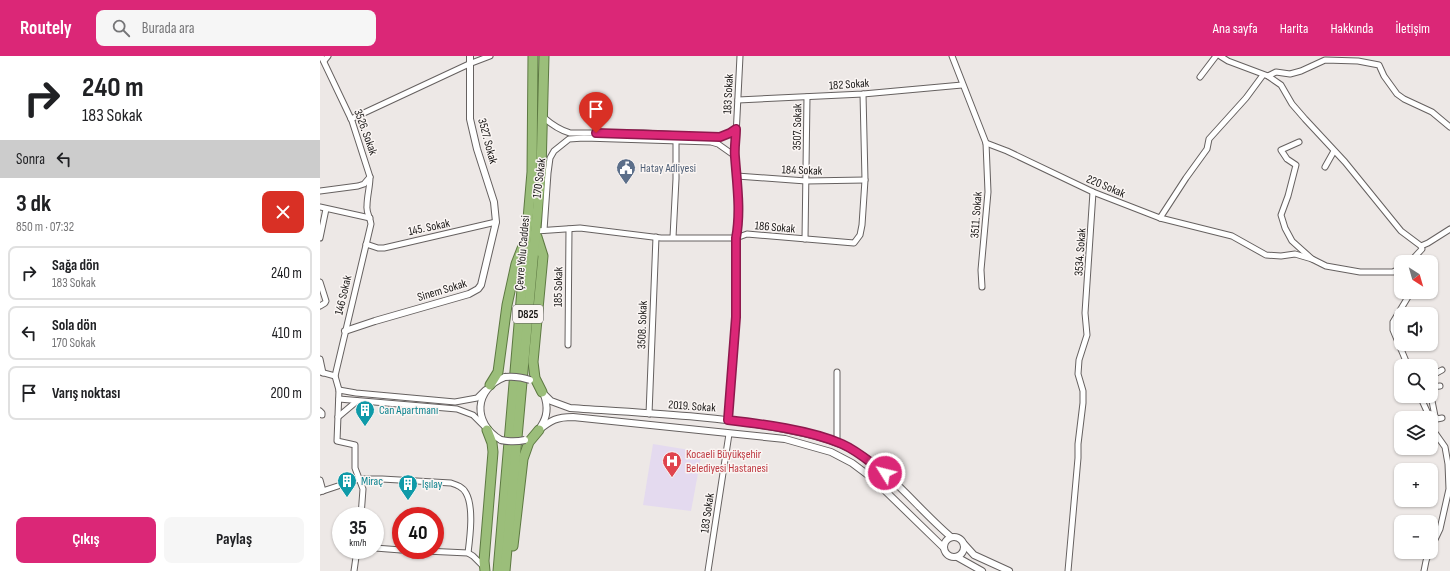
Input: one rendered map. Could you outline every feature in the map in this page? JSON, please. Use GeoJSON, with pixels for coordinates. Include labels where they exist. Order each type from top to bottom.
{"type":"FeatureCollection","features":[{"type":"Feature","properties":{"kind":"highway","name":"Çevre Yolu Caddesi"},"geometry":{"type":"LineString","coordinates":[[498,571],[532,172],[534,56]]}},
{"type":"Feature","properties":{"kind":"highway","name":"Çevre Yolu Caddesi"},"geometry":{"type":"LineString","coordinates":[[505,571],[540,231],[544,56]]}},
{"type":"Feature","properties":{"kind":"highway"},"geometry":{"type":"LineString","coordinates":[[540,231],[543,256],[532,362],[536,378],[542,392]]}},
{"type":"Feature","properties":{"kind":"highway"},"geometry":{"type":"LineString","coordinates":[[490,385],[498,372],[507,305],[516,264],[527,238]]}},
{"type":"Feature","properties":{"kind":"highway"},"geometry":{"type":"LineString","coordinates":[[487,430],[492,443],[493,452],[484,561],[487,570]]}},
{"type":"Feature","properties":{"kind":"highway"},"geometry":{"type":"LineString","coordinates":[[510,571],[523,459],[529,442],[539,430]]}},
{"type":"Feature","properties":{"kind":"highway"},"geometry":{"type":"LineString","coordinates":[[487,570],[508,449]]}},
{"type":"Feature","properties":{"kind":"highway"},"geometry":{"type":"LineString","coordinates":[[510,571],[512,497]]}},
{"type":"Feature","properties":{"kind":"street"},"geometry":{"type":"LineString","coordinates":[[322,58],[328,56]]}},
{"type":"Feature","properties":{"kind":"street","name":"3527. Sokak"},"geometry":{"type":"LineString","coordinates":[[466,56],[469,64]]}},
{"type":"Feature","properties":{"kind":"street","name":"3527. Sokak"},"geometry":{"type":"LineString","coordinates":[[470,56],[470,119],[477,149],[494,202],[496,222]]}},
{"type":"Feature","properties":{"kind":"street"},"geometry":{"type":"LineString","coordinates":[[351,119],[469,64],[490,56]]}},
{"type":"Feature","properties":{"kind":"street","name":"183 Sokak"},"geometry":{"type":"LineString","coordinates":[[728,420],[736,317],[736,238],[738,227],[735,156],[740,56]]}},
{"type":"Feature","properties":{"kind":"street"},"geometry":{"type":"LineString","coordinates":[[952,56],[962,85],[986,143]]}},
{"type":"Feature","properties":{"kind":"street"},"geometry":{"type":"LineString","coordinates":[[1200,77],[1216,56]]}},
{"type":"Feature","properties":{"kind":"street"},"geometry":{"type":"LineString","coordinates":[[1220,56],[1228,61],[1266,76],[1281,84],[1292,104],[1300,114],[1334,151],[1401,231],[1421,246]]}},
{"type":"Feature","properties":{"kind":"street","name":"3526. Sokak"},"geometry":{"type":"LineString","coordinates":[[322,58],[351,119],[370,177],[367,204],[367,212],[370,218]]}},
{"type":"Feature","properties":{"kind":"street"},"geometry":{"type":"LineString","coordinates":[[1160,218],[1206,148],[1209,139],[1266,76],[1276,72],[1290,74],[1301,71],[1325,60],[1358,61],[1379,65],[1384,76],[1396,94],[1404,100],[1432,112],[1450,127]]}},
{"type":"Feature","properties":{"kind":"street","name":"182 Sokak"},"geometry":{"type":"LineString","coordinates":[[738,100],[863,94],[962,85]]}},
{"type":"Feature","properties":{"kind":"street","name":"186 Sokak"},"geometry":{"type":"LineString","coordinates":[[540,231],[580,228],[656,237],[736,238],[747,234],[854,243],[860,236],[862,225],[865,180],[863,94]]}},
{"type":"Feature","properties":{"kind":"street","name":"3507. Sokak"},"geometry":{"type":"LineString","coordinates":[[805,239],[807,97]]}},
{"type":"Feature","properties":{"kind":"street"},"geometry":{"type":"LineString","coordinates":[[543,117],[553,126],[570,133],[643,133],[720,137],[736,129]]}},
{"type":"Feature","properties":{"kind":"street","name":"170 Sokak"},"geometry":{"type":"LineString","coordinates":[[540,231],[550,158],[554,151],[569,139],[584,138],[711,142],[718,144],[735,156]]}},
{"type":"Feature","properties":{"kind":"street"},"geometry":{"type":"LineString","coordinates":[[673,237],[676,141]]}},
{"type":"Feature","properties":{"kind":"street"},"geometry":{"type":"LineString","coordinates":[[1299,142],[1282,150],[1287,160],[1296,165],[1288,196],[1281,215],[1285,228],[1292,241],[1312,259],[1326,266],[1360,272],[1394,272]]}},
{"type":"Feature","properties":{"kind":"street","name":"220 Sokak"},"geometry":{"type":"LineString","coordinates":[[986,143],[1007,151],[1093,192],[1160,218],[1232,236],[1266,255],[1281,256],[1295,254],[1312,259]]}},
{"type":"Feature","properties":{"kind":"street","name":"3511. Sokak"},"geometry":{"type":"LineString","coordinates":[[982,287],[981,270],[988,192],[986,143]]}},
{"type":"Feature","properties":{"kind":"street"},"geometry":{"type":"LineString","coordinates":[[1324,167],[1334,151]]}},
{"type":"Feature","properties":{"kind":"street","name":"184 Sokak"},"geometry":{"type":"LineString","coordinates":[[737,176],[806,181],[865,180]]}},
{"type":"Feature","properties":{"kind":"street"},"geometry":{"type":"LineString","coordinates":[[320,191],[358,186],[364,184],[370,177]]}},
{"type":"Feature","properties":{"kind":"street","name":"3534. Sokak"},"geometry":{"type":"LineString","coordinates":[[1068,571],[1078,444],[1083,403],[1083,391],[1078,374],[1079,360],[1087,335],[1086,313],[1093,192]]}},
{"type":"Feature","properties":{"kind":"street"},"geometry":{"type":"LineString","coordinates":[[320,207],[370,218]]}},
{"type":"Feature","properties":{"kind":"street"},"geometry":{"type":"LineString","coordinates":[[320,238],[326,209]]}},
{"type":"Feature","properties":{"kind":"street","name":"146 Sokak"},"geometry":{"type":"LineString","coordinates":[[335,376],[371,224],[370,218]]}},
{"type":"Feature","properties":{"kind":"street","name":"145. Sokak"},"geometry":{"type":"LineString","coordinates":[[366,244],[378,248],[384,248],[496,222]]}},
{"type":"Feature","properties":{"kind":"street","name":"Sinem Sokak"},"geometry":{"type":"LineString","coordinates":[[345,331],[469,294],[478,289],[481,285],[496,222]]}},
{"type":"Feature","properties":{"kind":"street","name":"185 Sokak"},"geometry":{"type":"LineString","coordinates":[[568,345],[569,229]]}},
{"type":"Feature","properties":{"kind":"street"},"geometry":{"type":"LineString","coordinates":[[1421,246],[1450,229]]}},
{"type":"Feature","properties":{"kind":"street","name":"3508. Sokak"},"geometry":{"type":"LineString","coordinates":[[649,414],[656,237]]}},
{"type":"Feature","properties":{"kind":"street"},"geometry":{"type":"LineString","coordinates":[[1416,255],[1422,249],[1421,246]]}},
{"type":"Feature","properties":{"kind":"street"},"geometry":{"type":"LineString","coordinates":[[320,282],[326,302],[320,306]]}},
{"type":"Feature","properties":{"kind":"street"},"geometry":{"type":"LineString","coordinates":[[1405,359],[1393,330],[1393,322],[1407,299]]}},
{"type":"Feature","properties":{"kind":"street"},"geometry":{"type":"LineString","coordinates":[[320,359],[322,372],[335,376],[339,390],[337,441],[356,445],[355,468],[363,489],[361,507]]}},
{"type":"Feature","properties":{"kind":"street"},"geometry":{"type":"LineString","coordinates":[[1438,372],[1442,370]]}},
{"type":"Feature","properties":{"kind":"street"},"geometry":{"type":"LineString","coordinates":[[837,372],[837,442]]}},
{"type":"Feature","properties":{"kind":"street"},"geometry":{"type":"LineString","coordinates":[[339,390],[356,393],[455,402],[477,398],[497,380],[514,376],[530,380],[537,386],[542,392],[546,402],[547,412],[544,422],[533,436],[525,440],[513,442],[501,440],[493,436],[473,415],[457,409],[339,399]]}},
{"type":"Feature","properties":{"kind":"street"},"geometry":{"type":"LineString","coordinates":[[487,430],[482,421],[480,407],[484,393],[490,385]]}},
{"type":"Feature","properties":{"kind":"street","name":"2019. Sokak"},"geometry":{"type":"LineString","coordinates":[[542,392],[551,401],[570,408],[728,420],[784,429],[837,442],[858,453],[885,473],[951,537],[960,539],[974,554],[1009,571]]}},
{"type":"Feature","properties":{"kind":"street"},"geometry":{"type":"LineString","coordinates":[[338,417],[358,401]]}},
{"type":"Feature","properties":{"kind":"street"},"geometry":{"type":"LineString","coordinates":[[1432,403],[1434,416],[1437,419],[1442,418]]}},
{"type":"Feature","properties":{"kind":"street","name":"2019. Sokak"},"geometry":{"type":"LineString","coordinates":[[539,430],[550,421],[573,417],[785,439],[811,445],[852,463],[872,478],[944,547],[944,550],[950,557],[957,557],[982,571]]}},
{"type":"Feature","properties":{"kind":"street","name":"183 Sokak"},"geometry":{"type":"LineString","coordinates":[[708,571],[729,434]]}},
{"type":"Feature","properties":{"kind":"street"},"geometry":{"type":"LineString","coordinates":[[1438,436],[1447,447],[1449,489],[1438,533]]}},
{"type":"Feature","properties":{"kind":"street"},"geometry":{"type":"LineString","coordinates":[[320,480],[322,492],[359,480],[382,479],[451,483],[460,487],[467,493],[471,507],[468,553]]}},
{"type":"Feature","properties":{"kind":"street"},"geometry":{"type":"LineString","coordinates":[[944,547],[946,541],[951,537]]}},
{"type":"Feature","properties":{"kind":"street"},"geometry":{"type":"LineString","coordinates":[[957,557],[964,550],[964,544]]}},
{"type":"Feature","properties":{"kind":"street"},"geometry":{"type":"LineString","coordinates":[[444,552],[468,553],[487,570]]}},
{"type":"Feature","properties":{"kind":"street"},"geometry":{"type":"LineString","coordinates":[[354,571],[355,559]]}},
{"type":"Feature","properties":{"kind":"street"},"geometry":{"type":"LineString","coordinates":[[1424,571],[1427,559]]}},
{"type":"Feature","properties":{"kind":"shaded area","name":"Kocaeli Büyükşehir Belediyesi Hastanesi"},"geometry":{"type":"Polygon","coordinates":[[[653,444],[702,452],[691,511],[643,505],[653,444]]]}},
{"type":"Feature","properties":{"kind":"place","name":"Hatay Adliyesi"},"geometry":{"type":"Point","coordinates":[626,185]}},
{"type":"Feature","properties":{"kind":"place","name":"Can Apartmanı"},"geometry":{"type":"Point","coordinates":[365,427]}},
{"type":"Feature","properties":{"kind":"place","name":"Kocaeli Büyükşehir Belediyesi Hastanesi"},"geometry":{"type":"Point","coordinates":[672,478]}},
{"type":"Feature","properties":{"kind":"place","name":"Miraç"},"geometry":{"type":"Point","coordinates":[347,498]}},
{"type":"Feature","properties":{"kind":"place","name":"Işılay"},"geometry":{"type":"Point","coordinates":[408,501]}},
{"type":"Feature","properties":{"kind":"route"},"geometry":{"type":"LineString","coordinates":[[596,133],[643,133],[720,137],[725,136],[736,129],[735,156],[738,227],[736,238],[736,317],[728,420],[813,435],[842,444],[858,453],[885,473]]}}]}
